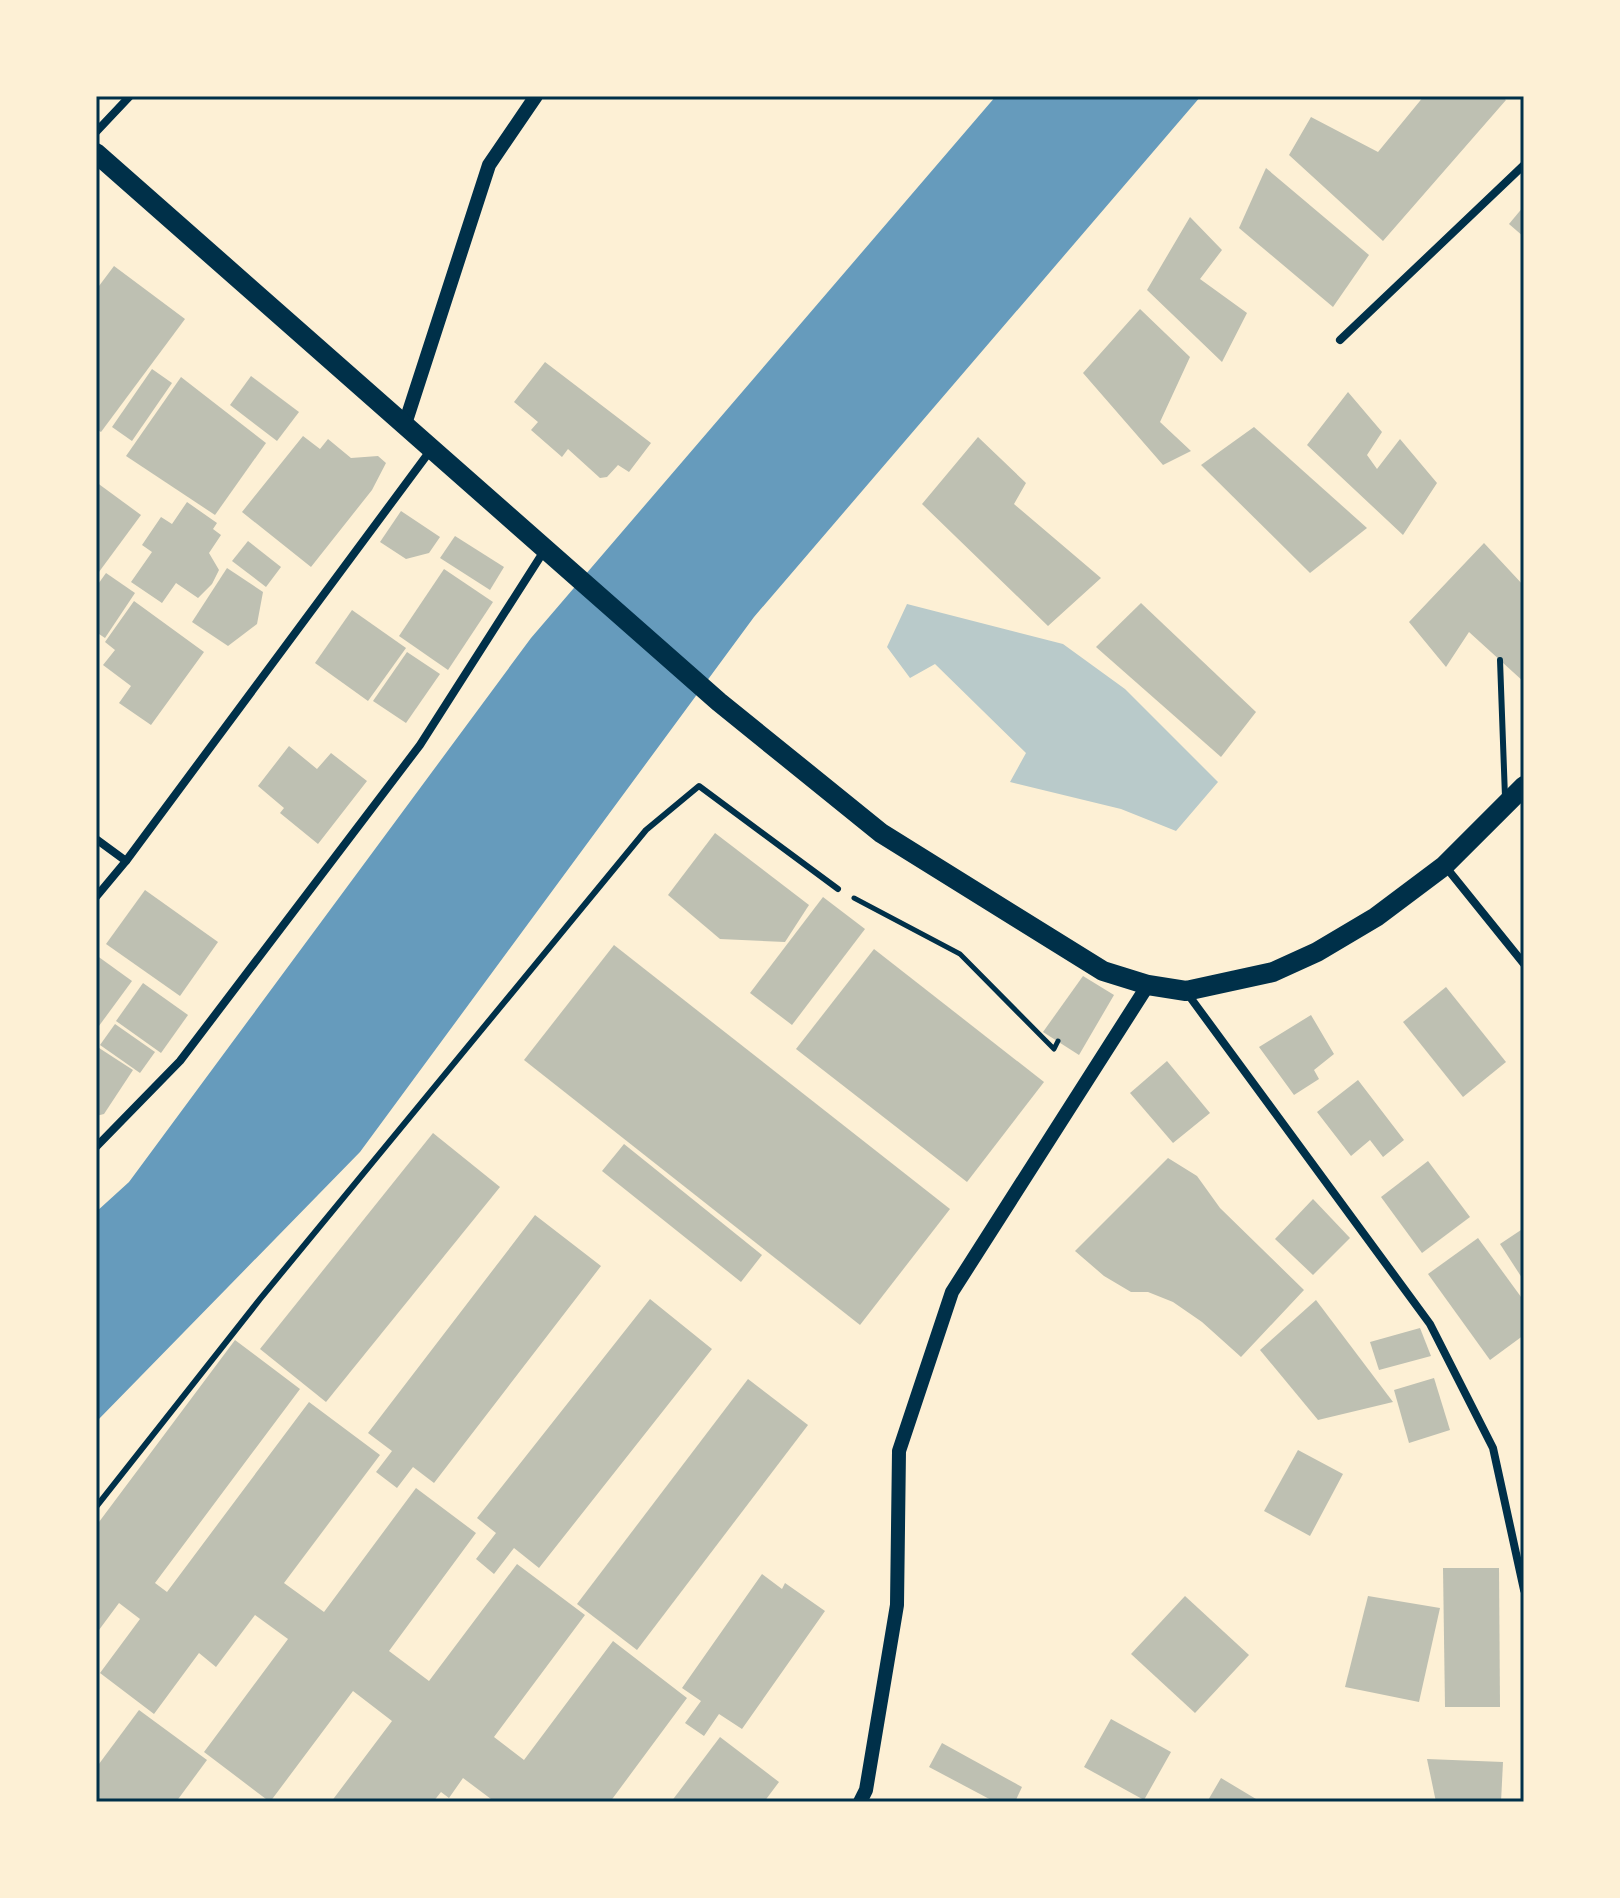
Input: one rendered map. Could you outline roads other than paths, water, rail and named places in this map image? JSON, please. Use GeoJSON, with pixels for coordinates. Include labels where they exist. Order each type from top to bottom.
{"type":"FeatureCollection","features":[{"type":"Feature","properties":{"kind":"main road"},"geometry":{"type":"LineString","coordinates":[[96,153],[719,702],[891,839],[1103,971],[1148,985],[1186,991],[1273,972],[1317,952],[1376,917],[1444,866],[1524,786]]}},
{"type":"Feature","properties":{"kind":"street"},"geometry":{"type":"LineString","coordinates":[[96,132],[130,96]]}},
{"type":"Feature","properties":{"kind":"street"},"geometry":{"type":"LineString","coordinates":[[404,427],[489,165],[536,96]]}},
{"type":"Feature","properties":{"kind":"street"},"geometry":{"type":"LineString","coordinates":[[1340,340],[1524,165]]}},
{"type":"Feature","properties":{"kind":"street"},"geometry":{"type":"LineString","coordinates":[[96,897],[431,451]]}},
{"type":"Feature","properties":{"kind":"street"},"geometry":{"type":"LineString","coordinates":[[96,1147],[180,1061],[420,745],[547,553]]}},
{"type":"Feature","properties":{"kind":"street"},"geometry":{"type":"LineString","coordinates":[[96,839],[126,861]]}},
{"type":"Feature","properties":{"kind":"street"},"geometry":{"type":"LineString","coordinates":[[1444,866],[1524,964]]}},
{"type":"Feature","properties":{"kind":"street"},"geometry":{"type":"LineString","coordinates":[[860,1802],[866,1790],[897,1605],[899,1451],[952,1292],[1148,985]]}},
{"type":"Feature","properties":{"kind":"street"},"geometry":{"type":"LineString","coordinates":[[1186,991],[1430,1324],[1493,1448],[1524,1590]]}},
{"type":"Feature","properties":{"kind":"lane"},"geometry":{"type":"LineString","coordinates":[[1500,660],[1505,804]]}},
{"type":"Feature","properties":{"kind":"lane"},"geometry":{"type":"LineString","coordinates":[[96,1507],[260,1299],[646,830],[699,786],[838,889]]}},
{"type":"Feature","properties":{"kind":"water"},"geometry":{"type":"Polygon","coordinates":[[[996,96],[1201,96],[754,617],[360,1152],[96,1422],[96,1212],[129,1182],[531,638],[996,96]]]}}]}
